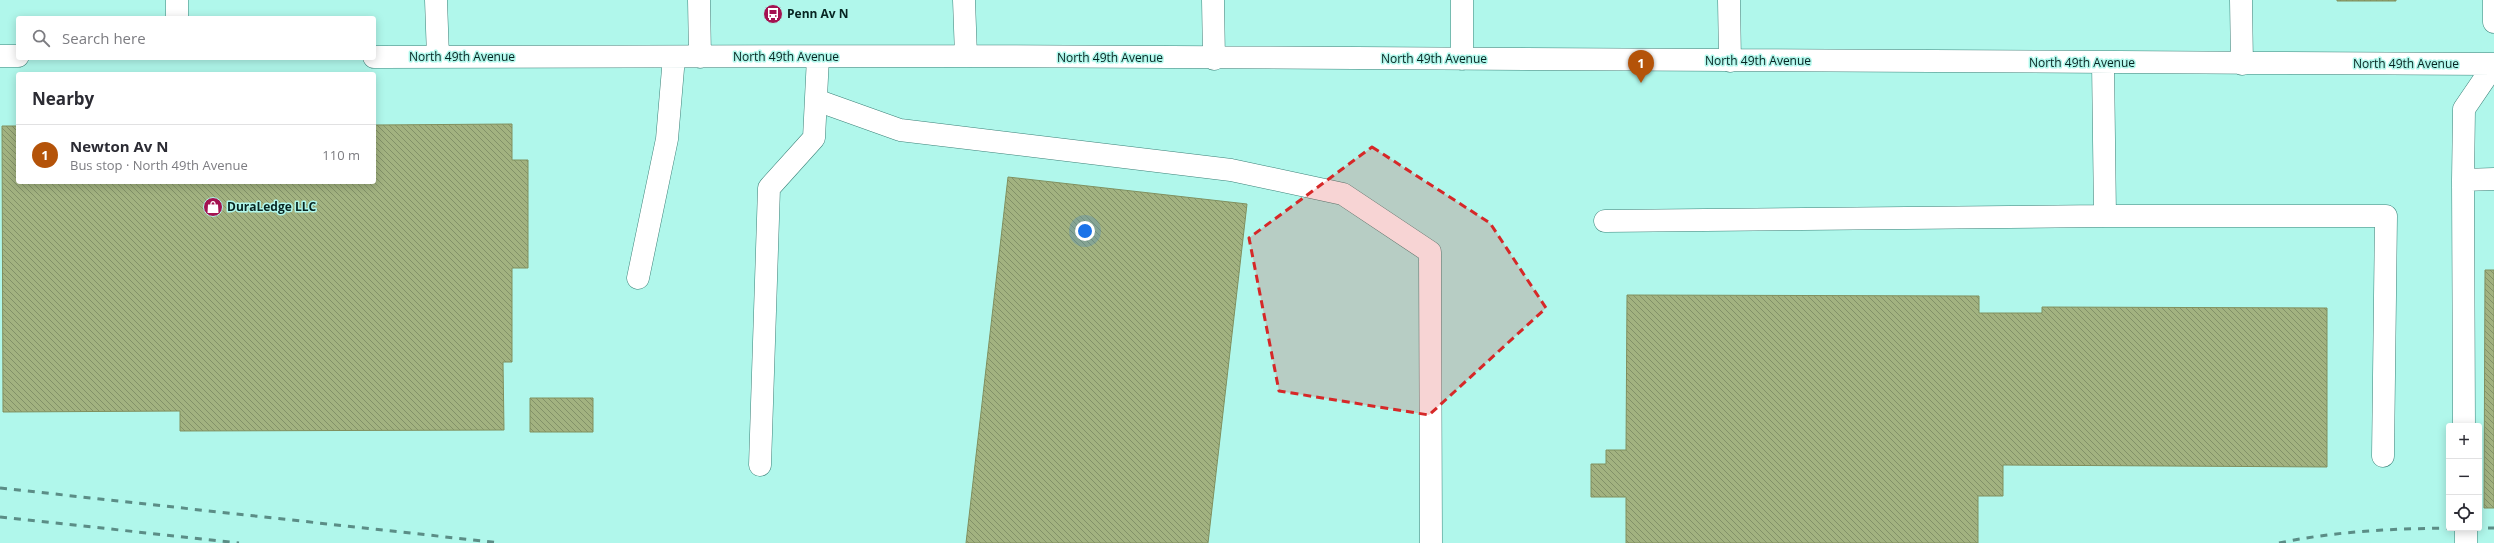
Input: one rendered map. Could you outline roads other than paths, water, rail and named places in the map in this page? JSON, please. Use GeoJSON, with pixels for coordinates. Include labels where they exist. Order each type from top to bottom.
{"type":"FeatureCollection","features":[{"type":"Feature","properties":{"kind":"street"},"geometry":{"type":"LineString","coordinates":[[177,0],[177,16]]}},
{"type":"Feature","properties":{"kind":"street"},"geometry":{"type":"LineString","coordinates":[[436,0],[438,57]]}},
{"type":"Feature","properties":{"kind":"street"},"geometry":{"type":"LineString","coordinates":[[699,0],[700,57]]}},
{"type":"Feature","properties":{"kind":"street"},"geometry":{"type":"LineString","coordinates":[[964,0],[966,56]]}},
{"type":"Feature","properties":{"kind":"street"},"geometry":{"type":"LineString","coordinates":[[1213,0],[1214,58]]}},
{"type":"Feature","properties":{"kind":"street"},"geometry":{"type":"LineString","coordinates":[[1462,0],[1462,58]]}},
{"type":"Feature","properties":{"kind":"street"},"geometry":{"type":"LineString","coordinates":[[1729,0],[1730,61]]}},
{"type":"Feature","properties":{"kind":"street"},"geometry":{"type":"LineString","coordinates":[[2241,0],[2242,64]]}},
{"type":"Feature","properties":{"kind":"street"},"geometry":{"type":"LineString","coordinates":[[2494,0],[2494,22]]}},
{"type":"Feature","properties":{"kind":"street"},"geometry":{"type":"LineString","coordinates":[[0,56],[16,56]]}},
{"type":"Feature","properties":{"kind":"street","name":"North 49th Avenue"},"geometry":{"type":"LineString","coordinates":[[376,56],[1462,58],[2494,65]]}},
{"type":"Feature","properties":{"kind":"street"},"geometry":{"type":"LineString","coordinates":[[638,278],[667,139],[674,57]]}},
{"type":"Feature","properties":{"kind":"street"},"geometry":{"type":"LineString","coordinates":[[760,465],[769,188],[814,138],[818,57]]}},
{"type":"Feature","properties":{"kind":"street"},"geometry":{"type":"LineString","coordinates":[[2103,63],[2105,216]]}},
{"type":"Feature","properties":{"kind":"street"},"geometry":{"type":"LineString","coordinates":[[2464,423],[2464,110],[2494,65]]}},
{"type":"Feature","properties":{"kind":"street"},"geometry":{"type":"LineString","coordinates":[[816,100],[900,130],[1231,170],[1343,194],[1430,252],[1431,543]]}},
{"type":"Feature","properties":{"kind":"street"},"geometry":{"type":"LineString","coordinates":[[2463,180],[2494,179]]}},
{"type":"Feature","properties":{"kind":"street"},"geometry":{"type":"LineString","coordinates":[[1605,221],[2105,216],[2386,216],[2383,456]]}},
{"type":"Feature","properties":{"kind":"street"},"geometry":{"type":"LineString","coordinates":[[2466,531],[2466,543]]}},
{"type":"Feature","properties":{"kind":"railway"},"geometry":{"type":"LineString","coordinates":[[0,488],[501,543]]}},
{"type":"Feature","properties":{"kind":"railway"},"geometry":{"type":"LineString","coordinates":[[0,517],[239,543]]}},
{"type":"Feature","properties":{"kind":"railway"},"geometry":{"type":"LineString","coordinates":[[2279,543],[2333,534],[2386,530],[2494,528]]}},
{"type":"Feature","properties":{"kind":"place","name":"Penn Av N"},"geometry":{"type":"Point","coordinates":[773,14]}},
{"type":"Feature","properties":{"kind":"place","name":"Newton Av N"},"geometry":{"type":"Point","coordinates":[1641,83]}},
{"type":"Feature","properties":{"kind":"place","name":"DuraLedge LLC"},"geometry":{"type":"Point","coordinates":[213,207]}}]}
